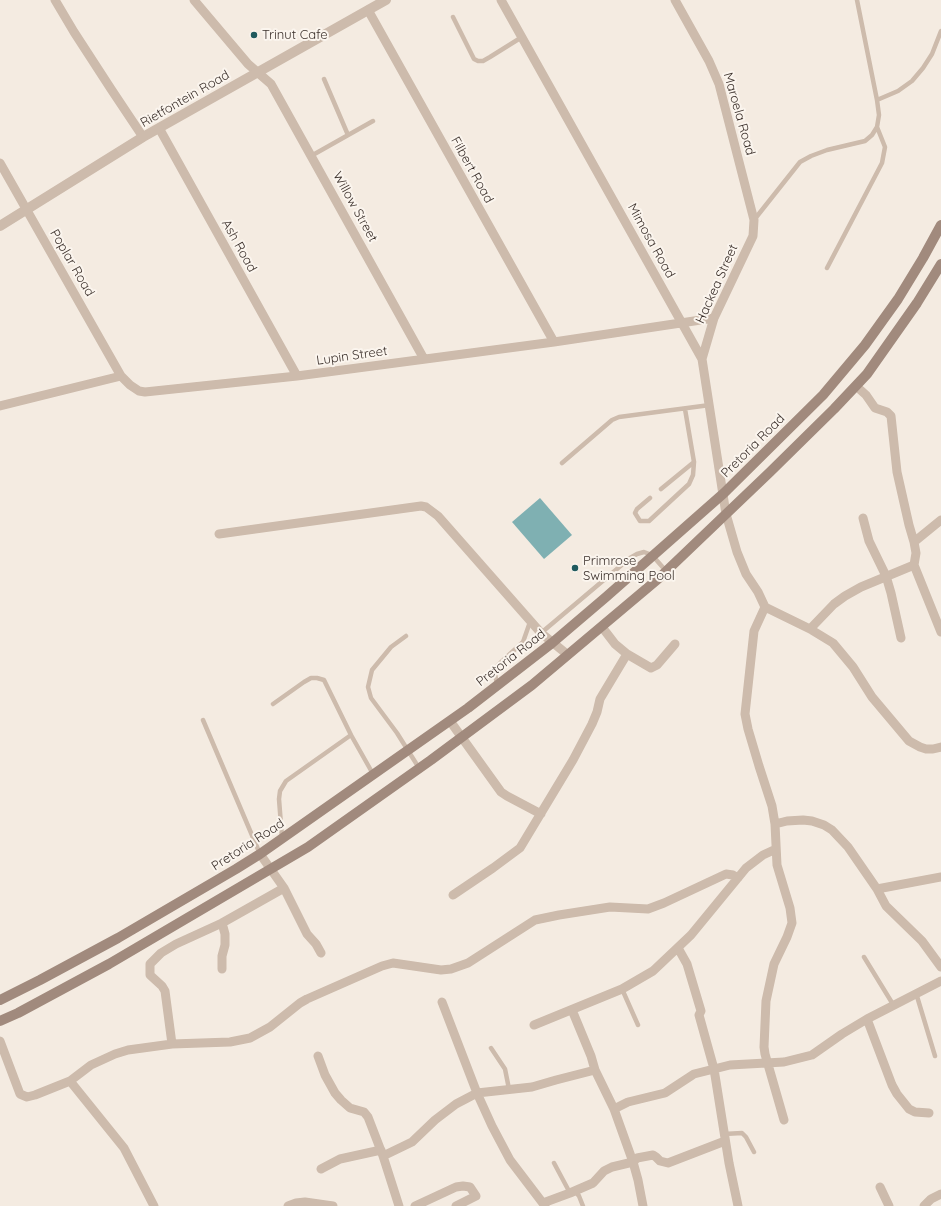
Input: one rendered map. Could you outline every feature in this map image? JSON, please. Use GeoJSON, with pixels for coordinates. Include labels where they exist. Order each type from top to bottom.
{"type":"FeatureCollection","features":[{"type":"Feature","properties":{"kind":"main road","name":"Pretoria Road"},"geometry":{"type":"LineString","coordinates":[[0,1000],[118,938],[260,854],[450,721],[552,643],[724,493],[823,395],[865,345],[885,317],[923,258],[941,225]]}},
{"type":"Feature","properties":{"kind":"main road"},"geometry":{"type":"LineString","coordinates":[[0,1021],[18,1013],[109,964],[308,847],[461,738],[532,685],[666,571],[770,472],[856,386],[867,374],[901,327],[941,264]]}},
{"type":"Feature","properties":{"kind":"main road"},"geometry":{"type":"LineString","coordinates":[[885,317],[901,327]]}},
{"type":"Feature","properties":{"kind":"street"},"geometry":{"type":"LineString","coordinates":[[56,0],[102,76],[143,137]]}},
{"type":"Feature","properties":{"kind":"street","name":"Willow Street"},"geometry":{"type":"LineString","coordinates":[[194,0],[239,54],[271,84],[424,359]]}},
{"type":"Feature","properties":{"kind":"street","name":"Rietfontein Road"},"geometry":{"type":"LineString","coordinates":[[0,226],[143,137],[386,0]]}},
{"type":"Feature","properties":{"kind":"street","name":"Mimosa Road"},"geometry":{"type":"LineString","coordinates":[[501,0],[702,359],[724,493],[726,514],[737,552],[746,574],[758,592],[765,607]]}},
{"type":"Feature","properties":{"kind":"street","name":"Maroela Road"},"geometry":{"type":"LineString","coordinates":[[675,0],[709,61],[719,84],[754,220]]}},
{"type":"Feature","properties":{"kind":"street","name":"Filbert Road"},"geometry":{"type":"LineString","coordinates":[[368,10],[554,342]]}},
{"type":"Feature","properties":{"kind":"street","name":"Ash Road"},"geometry":{"type":"LineString","coordinates":[[159,128],[297,376]]}},
{"type":"Feature","properties":{"kind":"street","name":"Poplar Road"},"geometry":{"type":"LineString","coordinates":[[0,163],[121,376]]}},
{"type":"Feature","properties":{"kind":"street","name":"Hackea Street"},"geometry":{"type":"LineString","coordinates":[[702,359],[714,318],[753,236],[754,220]]}},
{"type":"Feature","properties":{"kind":"street","name":"Lupin Street"},"geometry":{"type":"LineString","coordinates":[[121,376],[130,385],[145,392],[297,376],[554,342],[714,318]]}},
{"type":"Feature","properties":{"kind":"street"},"geometry":{"type":"LineString","coordinates":[[0,406],[121,376]]}},
{"type":"Feature","properties":{"kind":"street"},"geometry":{"type":"LineString","coordinates":[[856,386],[866,395],[875,408],[890,413],[897,472],[908,526],[914,542],[916,553],[914,565],[941,632]]}},
{"type":"Feature","properties":{"kind":"street"},"geometry":{"type":"LineString","coordinates":[[219,534],[421,506],[426,507],[438,516],[541,634],[568,655]]}},
{"type":"Feature","properties":{"kind":"street"},"geometry":{"type":"LineString","coordinates":[[863,518],[869,541],[886,576],[901,638]]}},
{"type":"Feature","properties":{"kind":"street"},"geometry":{"type":"LineString","coordinates":[[914,542],[941,520]]}},
{"type":"Feature","properties":{"kind":"street"},"geometry":{"type":"LineString","coordinates":[[810,629],[834,604],[845,596],[886,576],[914,565]]}},
{"type":"Feature","properties":{"kind":"street"},"geometry":{"type":"LineString","coordinates":[[784,1120],[764,1047],[764,1026],[768,993],[774,964],[792,924],[790,908],[777,865],[775,824],[772,806],[759,766],[745,714],[754,631],[765,607],[833,642],[853,667],[872,697],[909,741],[926,749],[941,747]]}},
{"type":"Feature","properties":{"kind":"street"},"geometry":{"type":"LineString","coordinates":[[602,627],[615,644],[627,654],[653,668],[657,666],[675,644]]}},
{"type":"Feature","properties":{"kind":"street"},"geometry":{"type":"LineString","coordinates":[[453,895],[520,848],[574,760],[592,724],[600,699],[627,654]]}},
{"type":"Feature","properties":{"kind":"street"},"geometry":{"type":"LineString","coordinates":[[450,721],[501,792],[540,814]]}},
{"type":"Feature","properties":{"kind":"street"},"geometry":{"type":"LineString","coordinates":[[775,824],[787,821],[803,820],[824,825],[832,830],[848,847],[877,889],[886,906],[922,941],[941,967]]}},
{"type":"Feature","properties":{"kind":"street"},"geometry":{"type":"LineString","coordinates":[[534,1025],[622,989],[653,971],[692,935],[746,868],[763,854],[776,850]]}},
{"type":"Feature","properties":{"kind":"street"},"geometry":{"type":"LineString","coordinates":[[260,854],[284,888],[307,934],[316,944],[321,953]]}},
{"type":"Feature","properties":{"kind":"street"},"geometry":{"type":"LineString","coordinates":[[0,1041],[18,1090],[22,1096],[27,1097],[70,1081],[91,1065],[128,1050],[172,1044],[230,1042],[250,1038],[270,1027],[307,999],[382,966],[393,963],[440,970],[461,966],[475,959],[535,920],[559,914],[610,907],[648,909],[726,874],[733,875],[738,878]]}},
{"type":"Feature","properties":{"kind":"street"},"geometry":{"type":"LineString","coordinates":[[877,889],[941,876]]}},
{"type":"Feature","properties":{"kind":"street"},"geometry":{"type":"LineString","coordinates":[[172,1044],[165,991],[162,986],[150,975],[149,967],[152,961],[176,944],[222,923],[284,888]]}},
{"type":"Feature","properties":{"kind":"street"},"geometry":{"type":"LineString","coordinates":[[222,923],[225,934],[222,969]]}},
{"type":"Feature","properties":{"kind":"street"},"geometry":{"type":"LineString","coordinates":[[168,930],[176,944]]}},
{"type":"Feature","properties":{"kind":"street"},"geometry":{"type":"LineString","coordinates":[[678,948],[687,964],[701,1011],[698,1015],[714,1069],[738,1206]]}},
{"type":"Feature","properties":{"kind":"street"},"geometry":{"type":"LineString","coordinates":[[614,1110],[628,1102],[665,1093],[694,1074],[735,1064],[784,1062],[812,1055],[867,1019],[941,981]]}},
{"type":"Feature","properties":{"kind":"street"},"geometry":{"type":"LineString","coordinates":[[442,1002],[477,1094],[492,1126],[508,1156],[544,1204],[594,1183],[604,1171],[612,1167],[633,1162],[637,1158],[652,1155],[660,1161],[668,1163],[725,1138]]}},
{"type":"Feature","properties":{"kind":"street"},"geometry":{"type":"LineString","coordinates":[[572,1010],[591,1056],[595,1070],[614,1110],[633,1162],[643,1206]]}},
{"type":"Feature","properties":{"kind":"street"},"geometry":{"type":"LineString","coordinates":[[867,1019],[892,1085],[902,1101],[915,1112],[929,1113]]}},
{"type":"Feature","properties":{"kind":"street"},"geometry":{"type":"LineString","coordinates":[[318,1056],[325,1075],[335,1093],[350,1108],[364,1112],[368,1117],[382,1153],[398,1206]]}},
{"type":"Feature","properties":{"kind":"street"},"geometry":{"type":"LineString","coordinates":[[321,1169],[340,1159],[382,1153],[412,1142],[435,1120],[456,1104],[477,1094],[532,1087],[595,1070]]}},
{"type":"Feature","properties":{"kind":"street"},"geometry":{"type":"LineString","coordinates":[[70,1081],[124,1148],[154,1206]]}},
{"type":"Feature","properties":{"kind":"street"},"geometry":{"type":"LineString","coordinates":[[415,1206],[456,1187],[464,1186],[470,1188],[476,1196],[456,1206]]}},
{"type":"Feature","properties":{"kind":"street"},"geometry":{"type":"LineString","coordinates":[[880,1187],[890,1206]]}},
{"type":"Feature","properties":{"kind":"street"},"geometry":{"type":"LineString","coordinates":[[924,1206],[931,1199],[941,1194]]}},
{"type":"Feature","properties":{"kind":"street"},"geometry":{"type":"LineString","coordinates":[[288,1206],[305,1202],[333,1206]]}},
{"type":"Feature","properties":{"kind":"lane"},"geometry":{"type":"LineString","coordinates":[[754,220],[800,162],[827,150],[865,141],[872,136],[877,127],[879,115],[877,100],[857,0]]}},
{"type":"Feature","properties":{"kind":"lane"},"geometry":{"type":"LineString","coordinates":[[453,17],[474,59],[478,61],[483,61],[522,37]]}},
{"type":"Feature","properties":{"kind":"lane"},"geometry":{"type":"LineString","coordinates":[[877,100],[898,91],[912,81],[932,54],[941,31]]}},
{"type":"Feature","properties":{"kind":"lane"},"geometry":{"type":"LineString","coordinates":[[324,79],[348,135]]}},
{"type":"Feature","properties":{"kind":"lane"},"geometry":{"type":"LineString","coordinates":[[311,156],[373,121]]}},
{"type":"Feature","properties":{"kind":"lane"},"geometry":{"type":"LineString","coordinates":[[828,268],[882,163],[885,147],[877,127]]}},
{"type":"Feature","properties":{"kind":"lane"},"geometry":{"type":"LineString","coordinates":[[562,463],[612,420],[619,417],[710,405]]}},
{"type":"Feature","properties":{"kind":"lane"},"geometry":{"type":"LineString","coordinates":[[650,498],[637,509],[635,513],[640,521],[649,521],[689,484],[693,475],[694,462],[685,409]]}},
{"type":"Feature","properties":{"kind":"lane"},"geometry":{"type":"LineString","coordinates":[[661,489],[694,462]]}},
{"type":"Feature","properties":{"kind":"lane"},"geometry":{"type":"LineString","coordinates":[[541,634],[630,558],[644,552],[652,555],[666,571]]}},
{"type":"Feature","properties":{"kind":"lane"},"geometry":{"type":"LineString","coordinates":[[497,684],[495,674],[498,665],[523,642],[530,622]]}},
{"type":"Feature","properties":{"kind":"lane"},"geometry":{"type":"LineString","coordinates":[[406,636],[391,647],[372,670],[368,686],[371,698],[419,768]]}},
{"type":"Feature","properties":{"kind":"lane"},"geometry":{"type":"LineString","coordinates":[[272,704],[311,678],[324,680],[351,735],[373,775]]}},
{"type":"Feature","properties":{"kind":"lane"},"geometry":{"type":"LineString","coordinates":[[203,720],[260,854]]}},
{"type":"Feature","properties":{"kind":"lane"},"geometry":{"type":"LineString","coordinates":[[282,839],[279,799],[280,791],[286,781],[351,735]]}},
{"type":"Feature","properties":{"kind":"lane"},"geometry":{"type":"LineString","coordinates":[[864,957],[894,1006]]}},
{"type":"Feature","properties":{"kind":"lane"},"geometry":{"type":"LineString","coordinates":[[622,989],[638,1025]]}},
{"type":"Feature","properties":{"kind":"lane"},"geometry":{"type":"LineString","coordinates":[[916,993],[935,1056]]}},
{"type":"Feature","properties":{"kind":"lane"},"geometry":{"type":"LineString","coordinates":[[491,1048],[505,1069],[509,1089]]}},
{"type":"Feature","properties":{"kind":"lane"},"geometry":{"type":"LineString","coordinates":[[725,1138],[742,1133],[746,1137],[754,1152]]}},
{"type":"Feature","properties":{"kind":"lane"},"geometry":{"type":"LineString","coordinates":[[554,1163],[572,1192],[579,1196],[583,1206]]}},
{"type":"Feature","properties":{"kind":"water"},"geometry":{"type":"Polygon","coordinates":[[[540,498],[572,535],[544,559],[512,522],[540,498]]]}},
{"type":"Feature","properties":{"kind":"place","name":"Trinut Cafe"},"geometry":{"type":"Point","coordinates":[254,35]}},
{"type":"Feature","properties":{"kind":"place","name":"Primrose Swimming Pool"},"geometry":{"type":"Point","coordinates":[575,568]}}]}
